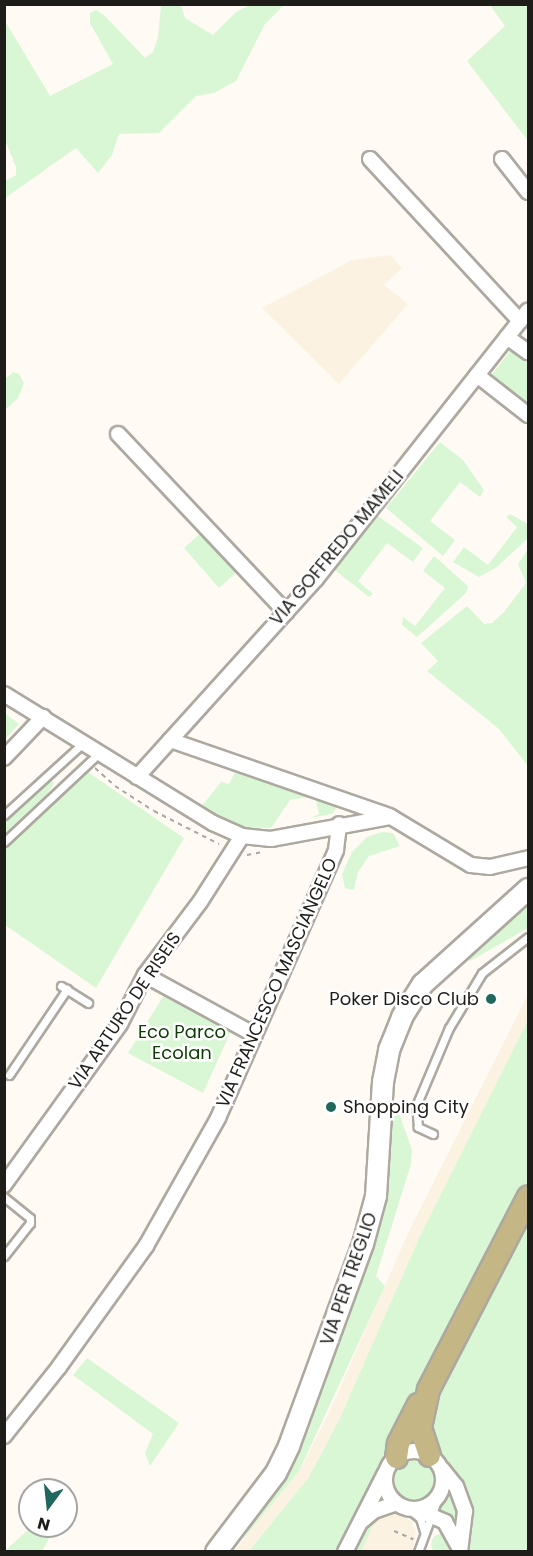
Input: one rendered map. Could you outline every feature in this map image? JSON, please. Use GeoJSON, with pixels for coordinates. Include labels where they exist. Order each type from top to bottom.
{"type":"FeatureCollection","features":[{"type":"Feature","properties":{"kind":"main road","name":"VIA PER TREGLIO"},"geometry":{"type":"LineString","coordinates":[[216,1551],[276,1473],[289,1446],[363,1244],[376,1196],[383,1082],[402,1017],[423,984],[528,889]]}},
{"type":"Feature","properties":{"kind":"main road"},"geometry":{"type":"LineString","coordinates":[[391,1464],[398,1443],[528,1196]]}},
{"type":"Feature","properties":{"kind":"main road"},"geometry":{"type":"LineString","coordinates":[[511,1225],[528,1211]]}},
{"type":"Feature","properties":{"kind":"main road"},"geometry":{"type":"LineString","coordinates":[[428,1389],[420,1427],[435,1461]]}},
{"type":"Feature","properties":{"kind":"street"},"geometry":{"type":"LineString","coordinates":[[370,159],[524,316]]}},
{"type":"Feature","properties":{"kind":"street"},"geometry":{"type":"LineString","coordinates":[[502,159],[528,192]]}},
{"type":"Feature","properties":{"kind":"street","name":"VIA GOFFREDO MAMELI"},"geometry":{"type":"LineString","coordinates":[[137,777],[286,612],[524,316]]}},
{"type":"Feature","properties":{"kind":"street"},"geometry":{"type":"LineString","coordinates":[[507,336],[528,352]]}},
{"type":"Feature","properties":{"kind":"street"},"geometry":{"type":"LineString","coordinates":[[477,375],[528,415]]}},
{"type":"Feature","properties":{"kind":"street"},"geometry":{"type":"LineString","coordinates":[[118,434],[286,612]]}},
{"type":"Feature","properties":{"kind":"street"},"geometry":{"type":"LineString","coordinates":[[4,694],[83,743],[94,758],[137,777],[242,836],[271,839],[339,824],[390,817]]}},
{"type":"Feature","properties":{"kind":"street"},"geometry":{"type":"LineString","coordinates":[[4,758],[43,717]]}},
{"type":"Feature","properties":{"kind":"street"},"geometry":{"type":"LineString","coordinates":[[170,741],[390,817],[471,865],[490,867],[528,858]]}},
{"type":"Feature","properties":{"kind":"street","name":"VIA FRANCESCO MASCIANGELO"},"geometry":{"type":"LineString","coordinates":[[4,1436],[58,1369],[146,1246],[218,1118],[336,850],[339,824]]}},
{"type":"Feature","properties":{"kind":"street","name":"VIA ARTURO DE RISEIS"},"geometry":{"type":"LineString","coordinates":[[4,1185],[145,975],[200,902],[242,836]]}},
{"type":"Feature","properties":{"kind":"street"},"geometry":{"type":"LineString","coordinates":[[145,975],[255,1035]]}},
{"type":"Feature","properties":{"kind":"street"},"geometry":{"type":"LineString","coordinates":[[345,1551],[391,1464],[409,1451],[435,1461],[456,1486],[465,1511],[460,1550]]}},
{"type":"Feature","properties":{"kind":"street"},"geometry":{"type":"LineString","coordinates":[[358,1525],[374,1511],[429,1505],[439,1495],[443,1482],[435,1461]]}},
{"type":"Feature","properties":{"kind":"street"},"geometry":{"type":"LineString","coordinates":[[391,1464],[388,1492],[406,1507],[445,1522],[460,1550]]}},
{"type":"Feature","properties":{"kind":"lane"},"geometry":{"type":"LineString","coordinates":[[4,815],[83,743]]}},
{"type":"Feature","properties":{"kind":"lane"},"geometry":{"type":"LineString","coordinates":[[4,842],[94,758]]}},
{"type":"Feature","properties":{"kind":"lane"},"geometry":{"type":"LineString","coordinates":[[433,1134],[418,1127],[416,1106],[449,1028],[482,973],[528,937]]}},
{"type":"Feature","properties":{"kind":"lane"},"geometry":{"type":"LineString","coordinates":[[9,1075],[64,988],[88,1003]]}},
{"type":"Feature","properties":{"kind":"lane"},"geometry":{"type":"LineString","coordinates":[[4,1197],[30,1218],[30,1223],[4,1256]]}},
{"type":"Feature","properties":{"kind":"lane"},"geometry":{"type":"LineString","coordinates":[[420,1541],[439,1495]]}},
{"type":"Feature","properties":{"kind":"lane"},"geometry":{"type":"LineString","coordinates":[[406,1507],[424,1525],[420,1551]]}},
{"type":"Feature","properties":{"kind":"path"},"geometry":{"type":"LineString","coordinates":[[94,758],[115,786],[219,844]]}},
{"type":"Feature","properties":{"kind":"path"},"geometry":{"type":"LineString","coordinates":[[394,1531],[420,1541]]}},
{"type":"Feature","properties":{"kind":"shaded area"},"geometry":{"type":"Polygon","coordinates":[[[391,255],[402,268],[384,285],[408,304],[339,384],[262,308],[352,260],[391,255]]]}},
{"type":"Feature","properties":{"kind":"shaded area"},"geometry":{"type":"Polygon","coordinates":[[[528,994],[528,1020],[420,1236],[340,1418],[309,1477],[248,1551],[233,1552],[299,1471],[329,1413],[409,1231],[528,994]]]}},
{"type":"Feature","properties":{"kind":"shaded area"},"geometry":{"type":"Polygon","coordinates":[[[390,1511],[411,1521],[416,1532],[412,1551],[354,1552],[376,1515],[390,1511]]]}},
{"type":"Feature","properties":{"kind":"green space"},"geometry":{"type":"Polygon","coordinates":[[[161,5],[181,5],[185,18],[213,35],[236,12],[250,5],[284,5],[265,24],[236,81],[214,93],[196,96],[159,133],[119,134],[112,155],[98,173],[76,148],[5,198],[5,181],[16,175],[16,167],[5,140],[5,21],[50,96],[113,64],[90,23],[90,13],[96,10],[104,15],[145,58],[153,52],[158,37],[161,5]]]}},
{"type":"Feature","properties":{"kind":"green space"},"geometry":{"type":"Polygon","coordinates":[[[490,5],[528,5],[528,141],[467,61],[505,26],[490,5]]]}},
{"type":"Feature","properties":{"kind":"green space"},"geometry":{"type":"Polygon","coordinates":[[[511,350],[528,364],[528,410],[489,378],[511,350]]]}},
{"type":"Feature","properties":{"kind":"green space"},"geometry":{"type":"Polygon","coordinates":[[[13,372],[19,374],[24,383],[18,398],[5,410],[5,379],[13,372]]]}},
{"type":"Feature","properties":{"kind":"green space"},"geometry":{"type":"Polygon","coordinates":[[[440,442],[463,460],[484,490],[480,497],[460,482],[430,521],[455,540],[443,556],[386,508],[440,442]]]}},
{"type":"Feature","properties":{"kind":"green space"},"geometry":{"type":"Polygon","coordinates":[[[510,514],[528,524],[528,538],[497,567],[479,577],[453,562],[464,547],[488,565],[517,527],[506,517],[510,514]]]}},
{"type":"Feature","properties":{"kind":"green space"},"geometry":{"type":"Polygon","coordinates":[[[378,516],[423,548],[413,562],[387,543],[358,581],[373,594],[369,597],[333,569],[378,516]]]}},
{"type":"Feature","properties":{"kind":"green space"},"geometry":{"type":"Polygon","coordinates":[[[205,529],[241,568],[219,588],[184,548],[205,529]]]}},
{"type":"Feature","properties":{"kind":"green space"},"geometry":{"type":"Polygon","coordinates":[[[528,549],[528,766],[499,729],[427,671],[438,661],[421,643],[467,606],[484,624],[492,623],[504,612],[526,583],[518,564],[528,549]]]}},
{"type":"Feature","properties":{"kind":"green space"},"geometry":{"type":"Polygon","coordinates":[[[434,556],[468,586],[466,593],[417,637],[402,625],[403,617],[415,626],[445,588],[423,571],[434,556]]]}},
{"type":"Feature","properties":{"kind":"green space"},"geometry":{"type":"Polygon","coordinates":[[[5,713],[19,724],[5,739],[5,713]]]}},
{"type":"Feature","properties":{"kind":"green space"},"geometry":{"type":"Polygon","coordinates":[[[85,770],[184,838],[96,988],[5,925],[5,845],[85,770]]]}},
{"type":"Feature","properties":{"kind":"green space"},"geometry":{"type":"Polygon","coordinates":[[[236,770],[295,793],[297,790],[340,803],[332,814],[310,818],[319,814],[315,796],[290,800],[271,828],[243,827],[201,807],[221,782],[229,784],[236,770]]]}},
{"type":"Feature","properties":{"kind":"green space"},"geometry":{"type":"Polygon","coordinates":[[[49,778],[54,783],[48,793],[5,833],[5,815],[49,778]]]}},
{"type":"Feature","properties":{"kind":"green space"},"geometry":{"type":"Polygon","coordinates":[[[382,832],[393,833],[400,846],[369,856],[358,872],[354,890],[345,888],[342,874],[352,852],[367,837],[382,832]]]}},
{"type":"Feature","properties":{"kind":"green space"},"geometry":{"type":"Polygon","coordinates":[[[528,904],[528,928],[470,961],[464,955],[528,904]]]}},
{"type":"Feature","properties":{"kind":"green space","name":"Eco Parco Ecolan"},"geometry":{"type":"Polygon","coordinates":[[[164,995],[231,1031],[203,1093],[128,1053],[164,995]]]}},
{"type":"Feature","properties":{"kind":"green space"},"geometry":{"type":"Polygon","coordinates":[[[528,1020],[528,1193],[391,1455],[340,1551],[248,1552],[309,1477],[340,1418],[420,1236],[528,1020]]]}},
{"type":"Feature","properties":{"kind":"green space"},"geometry":{"type":"Polygon","coordinates":[[[391,1111],[399,1113],[412,1150],[411,1164],[376,1276],[385,1286],[299,1471],[241,1542],[298,1452],[363,1278],[382,1210],[391,1111]]]}},
{"type":"Feature","properties":{"kind":"green space"},"geometry":{"type":"Polygon","coordinates":[[[528,1219],[528,1551],[468,1551],[469,1511],[454,1476],[426,1437],[434,1396],[528,1219]]]}},
{"type":"Feature","properties":{"kind":"green space"},"geometry":{"type":"Polygon","coordinates":[[[87,1358],[179,1423],[150,1466],[145,1453],[153,1434],[73,1375],[87,1358]]]}},
{"type":"Feature","properties":{"kind":"green space"},"geometry":{"type":"Polygon","coordinates":[[[414,1460],[428,1466],[434,1480],[428,1494],[414,1500],[400,1494],[394,1480],[400,1466],[414,1460]]]}},
{"type":"Feature","properties":{"kind":"green space"},"geometry":{"type":"Polygon","coordinates":[[[450,1486],[459,1512],[459,1531],[439,1510],[450,1486]]]}},
{"type":"Feature","properties":{"kind":"green space"},"geometry":{"type":"Polygon","coordinates":[[[377,1517],[361,1551],[354,1552],[368,1523],[377,1517]]]}},
{"type":"Feature","properties":{"kind":"green space"},"geometry":{"type":"Polygon","coordinates":[[[441,1534],[448,1537],[451,1544],[448,1551],[441,1554],[434,1551],[431,1544],[434,1537],[441,1534]]]}},
{"type":"Feature","properties":{"kind":"green space"},"geometry":{"type":"Polygon","coordinates":[[[19,1538],[49,1538],[42,1551],[5,1551],[19,1538]]]}},
{"type":"Feature","properties":{"kind":"place","name":"Poker Disco Club"},"geometry":{"type":"Point","coordinates":[491,999]}},
{"type":"Feature","properties":{"kind":"place","name":"Shopping City"},"geometry":{"type":"Point","coordinates":[331,1107]}}]}
